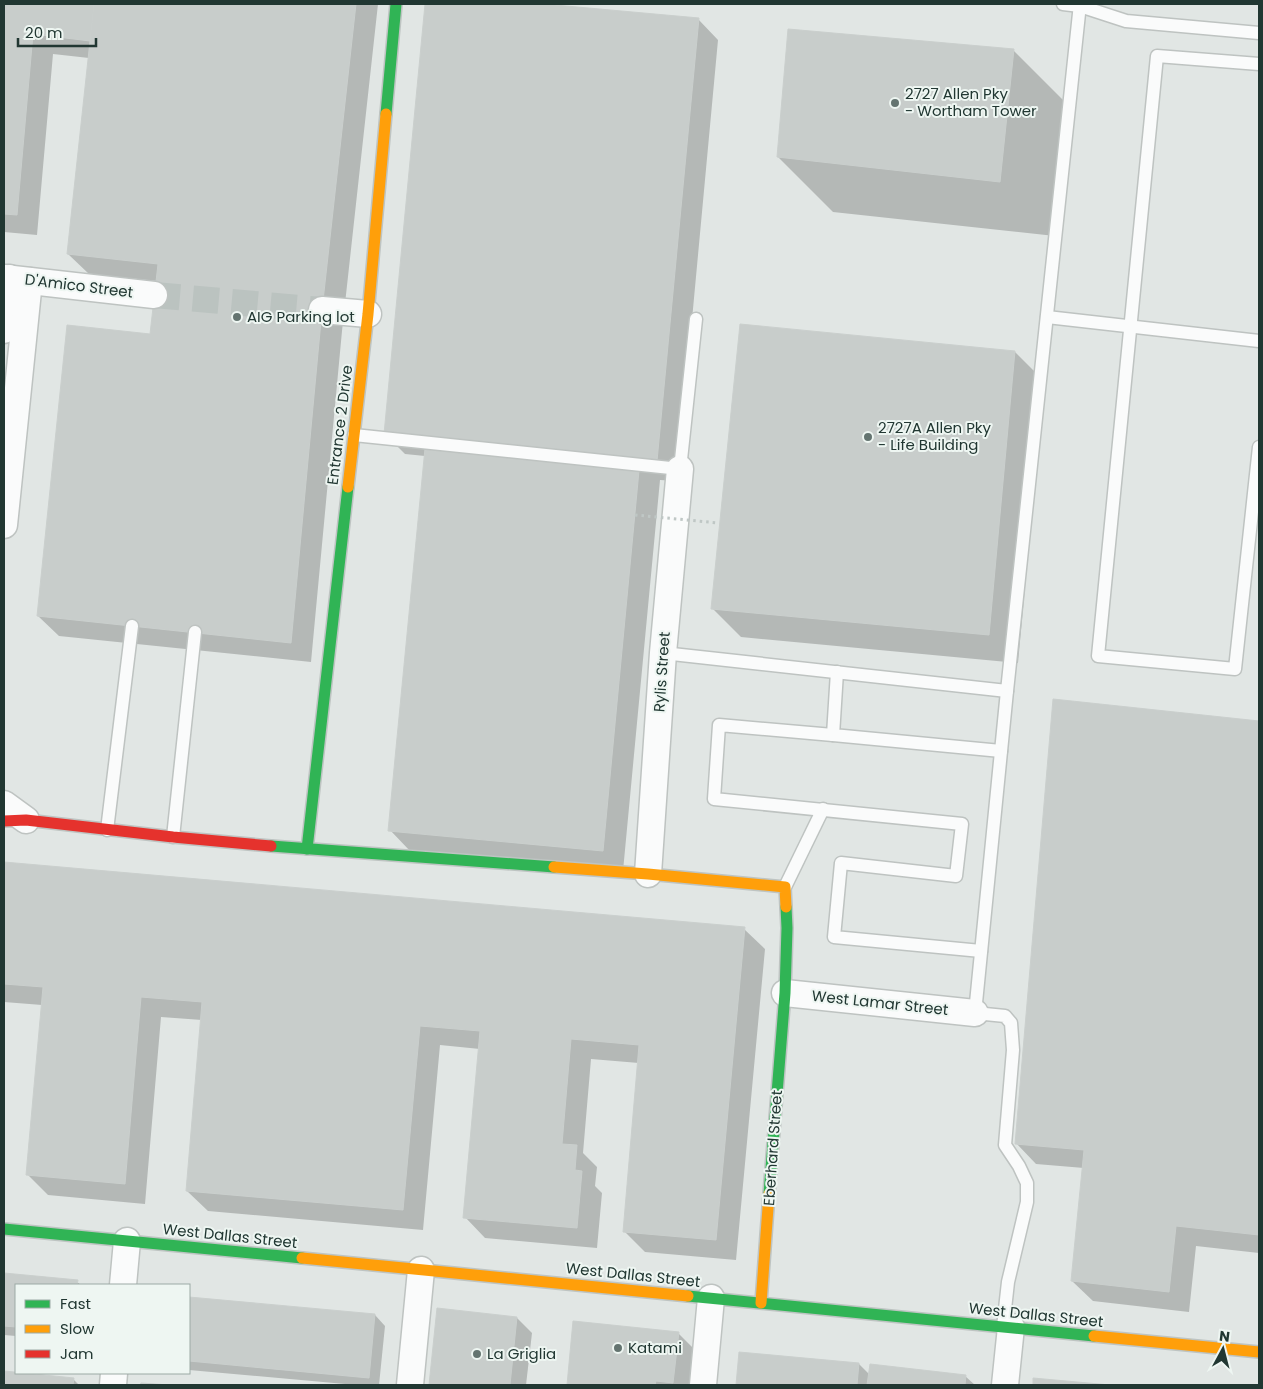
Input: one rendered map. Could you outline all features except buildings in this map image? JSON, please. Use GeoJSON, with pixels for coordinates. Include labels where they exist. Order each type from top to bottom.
{"type":"FeatureCollection","features":[{"type":"Feature","properties":{"kind":"street","name":"Entrance 2 Drive"},"geometry":{"type":"LineString","coordinates":[[307,849],[368,314],[396,4]]}},
{"type":"Feature","properties":{"kind":"street"},"geometry":{"type":"LineString","coordinates":[[4,330],[14,279]]}},
{"type":"Feature","properties":{"kind":"street"},"geometry":{"type":"LineString","coordinates":[[4,525],[14,279]]}},
{"type":"Feature","properties":{"kind":"street","name":"D'Amico Street"},"geometry":{"type":"LineString","coordinates":[[14,279],[154,295]]}},
{"type":"Feature","properties":{"kind":"street"},"geometry":{"type":"LineString","coordinates":[[322,310],[368,314]]}},
{"type":"Feature","properties":{"kind":"street","name":"Rylis Street"},"geometry":{"type":"LineString","coordinates":[[648,874],[663,653],[680,469]]}},
{"type":"Feature","properties":{"kind":"street"},"geometry":{"type":"LineString","coordinates":[[4,804],[15,821],[307,849],[648,874],[785,887]]}},
{"type":"Feature","properties":{"kind":"street","name":"Eberhard Street"},"geometry":{"type":"LineString","coordinates":[[761,1303],[785,993],[787,928],[785,887]]}},
{"type":"Feature","properties":{"kind":"street","name":"West Lamar Street"},"geometry":{"type":"LineString","coordinates":[[785,993],[975,1013]]}},
{"type":"Feature","properties":{"kind":"street","name":"West Dallas Street"},"geometry":{"type":"LineString","coordinates":[[4,1229],[1259,1352]]}},
{"type":"Feature","properties":{"kind":"street"},"geometry":{"type":"LineString","coordinates":[[123,1284],[127,1241]]}},
{"type":"Feature","properties":{"kind":"street"},"geometry":{"type":"LineString","coordinates":[[410,1385],[421,1270]]}},
{"type":"Feature","properties":{"kind":"street"},"geometry":{"type":"LineString","coordinates":[[703,1385],[711,1298]]}},
{"type":"Feature","properties":{"kind":"street"},"geometry":{"type":"LineString","coordinates":[[1005,1385],[1007,1327]]}},
{"type":"Feature","properties":{"kind":"lane"},"geometry":{"type":"LineString","coordinates":[[1064,4],[1080,5],[1126,21],[1259,33]]}},
{"type":"Feature","properties":{"kind":"lane"},"geometry":{"type":"LineString","coordinates":[[1007,1327],[1008,1282],[1027,1202],[1027,1183],[1019,1166],[1005,1145],[1013,1050],[1011,1023],[1005,1016],[975,1013],[1080,5]]}},
{"type":"Feature","properties":{"kind":"lane"},"geometry":{"type":"LineString","coordinates":[[1259,64],[1157,56],[1098,656],[1235,669],[1259,447]]}},
{"type":"Feature","properties":{"kind":"lane"},"geometry":{"type":"LineString","coordinates":[[1047,317],[1259,341]]}},
{"type":"Feature","properties":{"kind":"lane"},"geometry":{"type":"LineString","coordinates":[[354,435],[680,469],[696,319]]}},
{"type":"Feature","properties":{"kind":"lane"},"geometry":{"type":"LineString","coordinates":[[108,830],[132,626]]}},
{"type":"Feature","properties":{"kind":"lane"},"geometry":{"type":"LineString","coordinates":[[173,837],[194,632]]}},
{"type":"Feature","properties":{"kind":"lane"},"geometry":{"type":"LineString","coordinates":[[663,653],[1007,692]]}},
{"type":"Feature","properties":{"kind":"lane"},"geometry":{"type":"LineString","coordinates":[[833,735],[837,672]]}},
{"type":"Feature","properties":{"kind":"lane"},"geometry":{"type":"LineString","coordinates":[[981,951],[834,937],[841,863],[956,876],[962,824],[714,799],[719,725],[1001,752]]}},
{"type":"Feature","properties":{"kind":"lane"},"geometry":{"type":"LineString","coordinates":[[785,887],[823,810]]}},
{"type":"Feature","properties":{"kind":"path"},"geometry":{"type":"LineString","coordinates":[[634,515],[719,523]]}},
{"type":"Feature","properties":{"kind":"tunnel"},"geometry":{"type":"LineString","coordinates":[[154,295],[322,310]]}},
{"type":"Feature","properties":{"kind":"traffic: fast"},"geometry":{"type":"LineString","coordinates":[[386,114],[396,4]]}},
{"type":"Feature","properties":{"kind":"traffic: fast"},"geometry":{"type":"LineString","coordinates":[[307,849],[348,487]]}},
{"type":"Feature","properties":{"kind":"traffic: fast"},"geometry":{"type":"LineString","coordinates":[[271,846],[554,867]]}},
{"type":"Feature","properties":{"kind":"traffic: fast"},"geometry":{"type":"LineString","coordinates":[[769,1194],[785,993],[786,907]]}},
{"type":"Feature","properties":{"kind":"traffic: fast"},"geometry":{"type":"LineString","coordinates":[[4,1229],[302,1258]]}},
{"type":"Feature","properties":{"kind":"traffic: fast"},"geometry":{"type":"LineString","coordinates":[[688,1296],[1094,1336]]}},
{"type":"Feature","properties":{"kind":"traffic: slow"},"geometry":{"type":"LineString","coordinates":[[348,487],[368,314],[386,114]]}},
{"type":"Feature","properties":{"kind":"traffic: slow"},"geometry":{"type":"LineString","coordinates":[[554,867],[785,887],[786,907]]}},
{"type":"Feature","properties":{"kind":"traffic: slow"},"geometry":{"type":"LineString","coordinates":[[761,1303],[769,1194]]}},
{"type":"Feature","properties":{"kind":"traffic: slow"},"geometry":{"type":"LineString","coordinates":[[302,1258],[688,1296]]}},
{"type":"Feature","properties":{"kind":"traffic: slow"},"geometry":{"type":"LineString","coordinates":[[1094,1336],[1259,1352]]}},
{"type":"Feature","properties":{"kind":"traffic: jam"},"geometry":{"type":"LineString","coordinates":[[4,821],[26,820],[271,846]]}},
{"type":"Feature","properties":{"kind":"place","name":"2727 Allen Pky - Wortham Tower"},"geometry":{"type":"Point","coordinates":[895,103]}},
{"type":"Feature","properties":{"kind":"place","name":"AIG Parking lot"},"geometry":{"type":"Point","coordinates":[237,317]}},
{"type":"Feature","properties":{"kind":"place","name":"2727A Allen Pky - Life Building"},"geometry":{"type":"Point","coordinates":[868,437]}},
{"type":"Feature","properties":{"kind":"place","name":"Katami"},"geometry":{"type":"Point","coordinates":[618,1348]}},
{"type":"Feature","properties":{"kind":"place","name":"La Griglia"},"geometry":{"type":"Point","coordinates":[477,1354]}}]}
